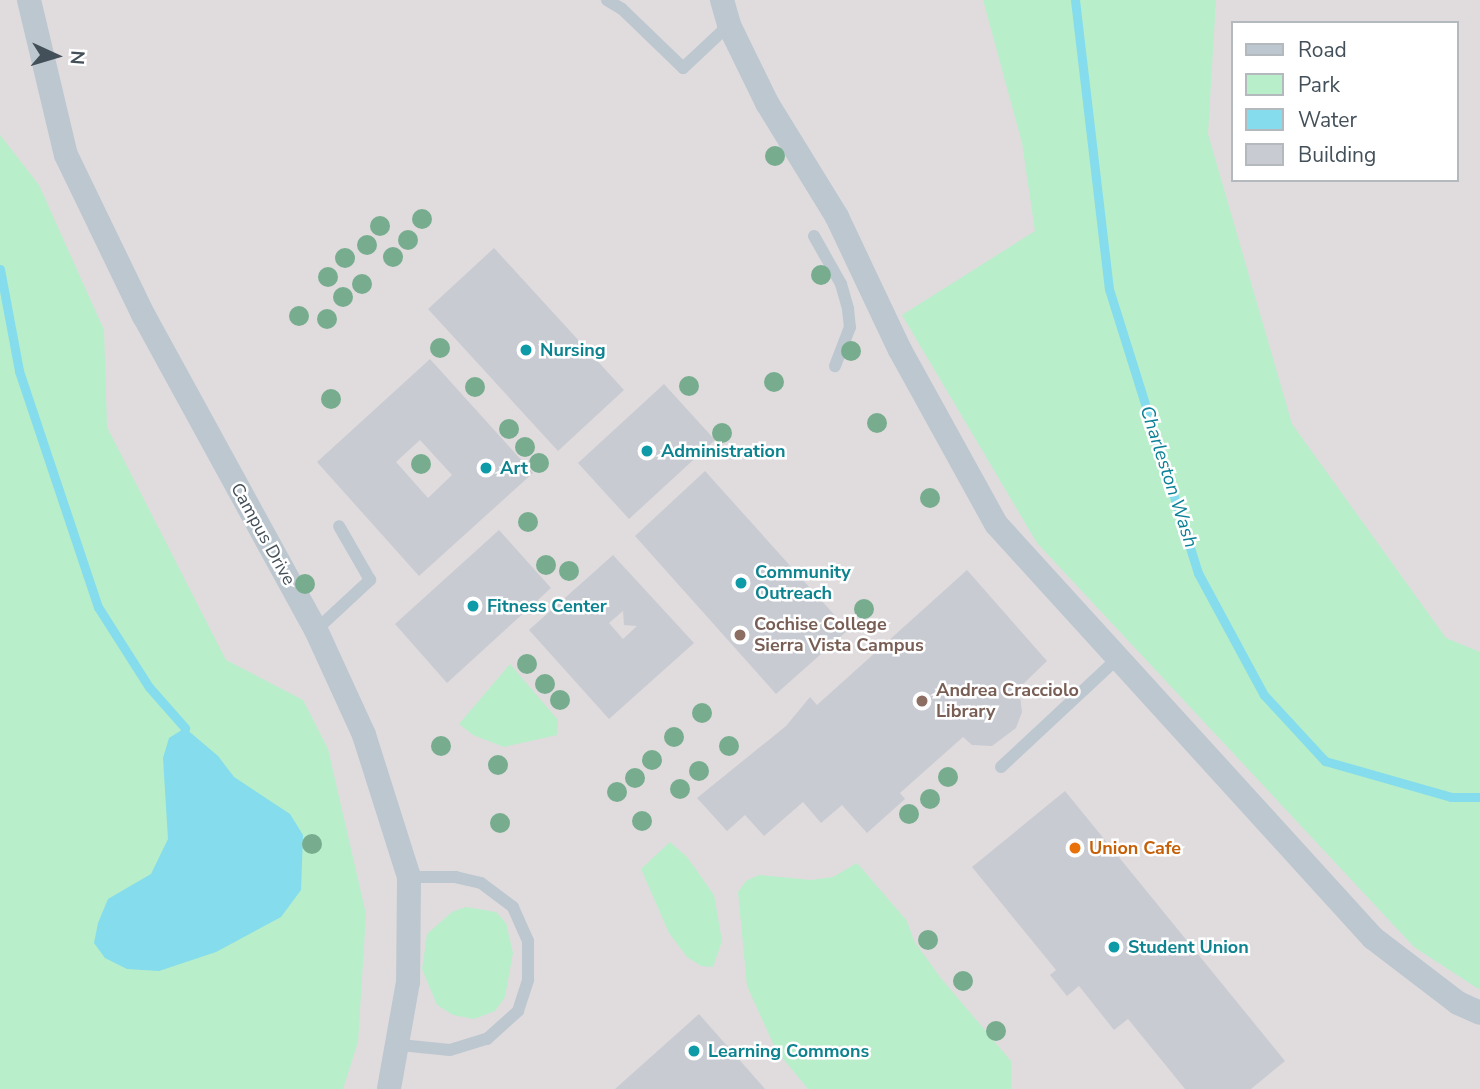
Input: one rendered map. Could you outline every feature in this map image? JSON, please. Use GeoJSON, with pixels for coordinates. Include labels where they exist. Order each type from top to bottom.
{"type":"FeatureCollection","features":[{"type":"Feature","properties":{"kind":"street","name":"Campus Drive"},"geometry":{"type":"LineString","coordinates":[[29,0],[66,155],[170,365],[316,630],[364,735],[409,877],[408,982],[400,1045],[390,1089]]}},
{"type":"Feature","properties":{"kind":"street"},"geometry":{"type":"LineString","coordinates":[[722,0],[729,25],[767,103],[837,217],[979,498],[1053,588],[1120,656],[1373,938],[1458,1003],[1480,1013]]}},
{"type":"Feature","properties":{"kind":"lane"},"geometry":{"type":"LineString","coordinates":[[607,0],[622,9],[682,68],[729,25]]}},
{"type":"Feature","properties":{"kind":"lane"},"geometry":{"type":"LineString","coordinates":[[814,236],[841,284],[848,309],[850,327],[835,366]]}},
{"type":"Feature","properties":{"kind":"lane"},"geometry":{"type":"LineString","coordinates":[[316,630],[370,580],[338,526]]}},
{"type":"Feature","properties":{"kind":"lane"},"geometry":{"type":"LineString","coordinates":[[1001,767],[1120,656]]}},
{"type":"Feature","properties":{"kind":"lane"},"geometry":{"type":"LineString","coordinates":[[400,1045],[450,1050],[487,1039],[518,1011],[528,979],[528,941],[513,907],[481,883],[456,877],[409,877]]}},
{"type":"Feature","properties":{"kind":"shaded area","name":"Cochise College Sierra Vista Campus"},"geometry":{"type":"Polygon","coordinates":[[[0,0],[1480,0],[1480,1089],[0,1089],[0,0]]]}},
{"type":"Feature","properties":{"kind":"green space"},"geometry":{"type":"Polygon","coordinates":[[[983,0],[1216,0],[1208,134],[1292,424],[1446,638],[1480,652],[1480,990],[1414,947],[1037,543],[902,315],[1035,231],[1022,143],[983,0]]]}},
{"type":"Feature","properties":{"kind":"green space"},"geometry":{"type":"Polygon","coordinates":[[[0,135],[39,185],[104,330],[107,427],[226,660],[303,700],[328,749],[366,914],[358,1042],[343,1089],[0,1089],[0,135]]]}},
{"type":"Feature","properties":{"kind":"green space"},"geometry":{"type":"Polygon","coordinates":[[[510,664],[558,720],[557,735],[504,747],[473,735],[459,724],[510,664]]]}},
{"type":"Feature","properties":{"kind":"green space"},"geometry":{"type":"Polygon","coordinates":[[[670,842],[687,857],[714,895],[722,941],[713,967],[701,966],[687,957],[669,933],[641,869],[670,842]]]}},
{"type":"Feature","properties":{"kind":"green space"},"geometry":{"type":"Polygon","coordinates":[[[857,863],[907,921],[914,941],[940,977],[1011,1061],[1011,1089],[808,1089],[776,1050],[747,986],[738,892],[746,881],[759,875],[811,880],[833,877],[857,863]]]}},
{"type":"Feature","properties":{"kind":"green space"},"geometry":{"type":"Polygon","coordinates":[[[466,907],[496,912],[506,923],[513,953],[505,997],[495,1011],[474,1019],[453,1015],[437,1005],[422,969],[427,934],[452,912],[466,907]]]}},
{"type":"Feature","properties":{"kind":"water"},"geometry":{"type":"Polygon","coordinates":[[[185,728],[218,756],[234,777],[290,814],[303,835],[301,890],[281,917],[216,952],[159,971],[127,969],[105,958],[94,943],[98,923],[108,899],[151,874],[168,839],[163,758],[169,738],[185,728]]]}},
{"type":"Feature","properties":{"kind":"building","name":"Nursing"},"geometry":{"type":"Polygon","coordinates":[[[494,248],[624,390],[558,451],[428,309],[494,248]]]}},
{"type":"Feature","properties":{"kind":"building","name":"Art"},"geometry":{"type":"Polygon","coordinates":[[[430,359],[533,473],[419,576],[317,462],[430,359]],[[420,440],[396,462],[428,498],[452,475],[420,440]]]}},
{"type":"Feature","properties":{"kind":"building","name":"Administration"},"geometry":{"type":"Polygon","coordinates":[[[664,384],[715,440],[629,519],[578,463],[664,384]]]}},
{"type":"Feature","properties":{"kind":"building","name":"Community Outreach"},"geometry":{"type":"Polygon","coordinates":[[[705,471],[848,630],[776,694],[635,536],[705,471]]]}},
{"type":"Feature","properties":{"kind":"building","name":"Fitness Center"},"geometry":{"type":"Polygon","coordinates":[[[499,530],[551,588],[447,683],[395,624],[499,530]]]}},
{"type":"Feature","properties":{"kind":"building"},"geometry":{"type":"Polygon","coordinates":[[[613,555],[694,643],[609,719],[529,630],[613,555]],[[623,611],[609,623],[623,639],[637,626],[624,625],[623,611]]]}},
{"type":"Feature","properties":{"kind":"building","name":"Andrea Cracciolo Library"},"geometry":{"type":"Polygon","coordinates":[[[967,570],[1047,661],[1019,688],[1022,712],[1016,728],[992,746],[972,745],[963,737],[900,793],[905,799],[867,833],[842,805],[821,823],[803,802],[764,836],[745,815],[727,831],[697,798],[786,726],[810,697],[817,705],[967,570]]]}},
{"type":"Feature","properties":{"kind":"building","name":"Student Union"},"geometry":{"type":"Polygon","coordinates":[[[1065,791],[1285,1061],[1251,1089],[1185,1089],[1128,1019],[1114,1030],[1079,986],[1067,996],[1050,975],[1056,970],[972,867],[1065,791]]]}},
{"type":"Feature","properties":{"kind":"building","name":"Learning Commons"},"geometry":{"type":"Polygon","coordinates":[[[699,1014],[765,1089],[615,1089],[699,1014]]]}},
{"type":"Feature","properties":{"kind":"waterway","name":"Charleston Wash"},"geometry":{"type":"LineString","coordinates":[[1075,0],[1109,289],[1198,573],[1264,695],[1325,761],[1451,797],[1480,797]]}},
{"type":"Feature","properties":{"kind":"waterway"},"geometry":{"type":"LineString","coordinates":[[0,269],[19,371],[98,607],[149,687],[185,728]]}},
{"type":"Feature","properties":{"kind":"place","name":"Nursing"},"geometry":{"type":"Point","coordinates":[526,350]}},
{"type":"Feature","properties":{"kind":"place","name":"Administration"},"geometry":{"type":"Point","coordinates":[647,451]}},
{"type":"Feature","properties":{"kind":"place","name":"Art"},"geometry":{"type":"Point","coordinates":[486,468]}},
{"type":"Feature","properties":{"kind":"place","name":"Community Outreach"},"geometry":{"type":"Point","coordinates":[741,583]}},
{"type":"Feature","properties":{"kind":"place","name":"Fitness Center"},"geometry":{"type":"Point","coordinates":[473,606]}},
{"type":"Feature","properties":{"kind":"place","name":"Cochise College Sierra Vista Campus"},"geometry":{"type":"Point","coordinates":[740,635]}},
{"type":"Feature","properties":{"kind":"place","name":"Andrea Cracciolo Library"},"geometry":{"type":"Point","coordinates":[922,701]}},
{"type":"Feature","properties":{"kind":"place","name":"Union Cafe"},"geometry":{"type":"Point","coordinates":[1075,848]}},
{"type":"Feature","properties":{"kind":"place","name":"Student Union"},"geometry":{"type":"Point","coordinates":[1114,947]}},
{"type":"Feature","properties":{"kind":"place","name":"Learning Commons"},"geometry":{"type":"Point","coordinates":[694,1051]}}]}
